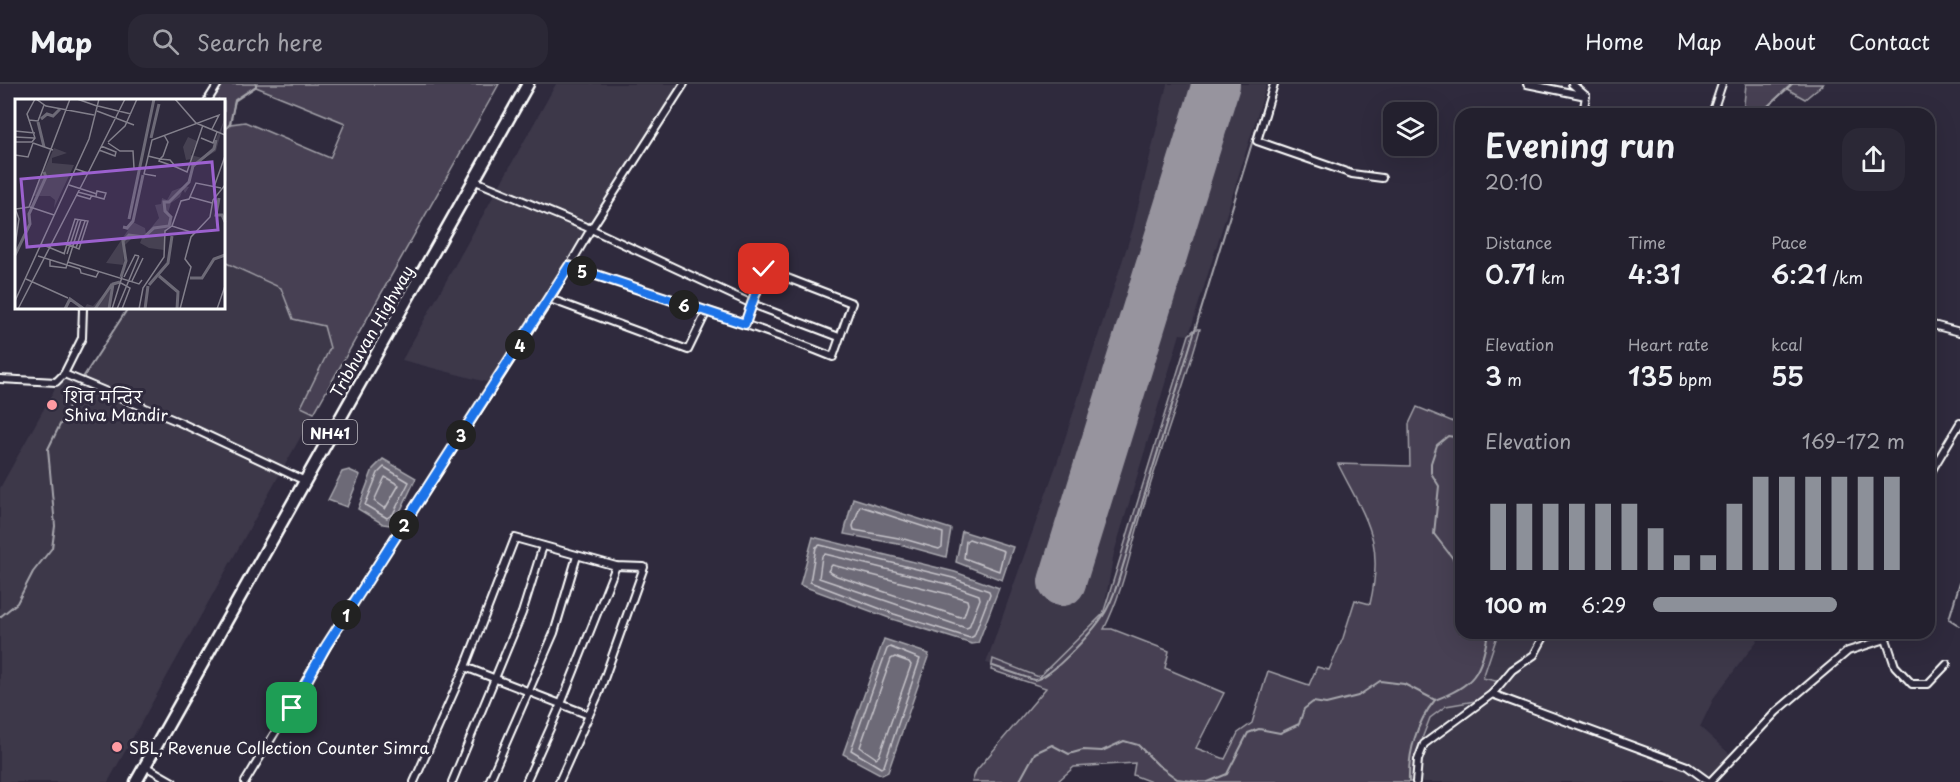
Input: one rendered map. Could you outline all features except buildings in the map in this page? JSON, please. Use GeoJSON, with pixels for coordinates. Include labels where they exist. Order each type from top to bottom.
{"type":"FeatureCollection","features":[{"type":"Feature","properties":{"kind":"highway","name":"Tribhuvan Highway"},"geometry":{"type":"LineString","coordinates":[[136,782],[303,480],[528,84]]}},
{"type":"Feature","properties":{"kind":"street"},"geometry":{"type":"LineString","coordinates":[[209,99],[218,84]]}},
{"type":"Feature","properties":{"kind":"street"},"geometry":{"type":"LineString","coordinates":[[245,782],[345,616],[550,299],[591,229],[684,84]]}},
{"type":"Feature","properties":{"kind":"street"},"geometry":{"type":"LineString","coordinates":[[1274,84],[1257,141],[1352,174],[1382,178]]}},
{"type":"Feature","properties":{"kind":"street"},"geometry":{"type":"LineString","coordinates":[[1527,84],[1586,96]]}},
{"type":"Feature","properties":{"kind":"street"},"geometry":{"type":"LineString","coordinates":[[1572,84],[1586,96]]}},
{"type":"Feature","properties":{"kind":"street"},"geometry":{"type":"LineString","coordinates":[[1714,108],[1722,84]]}},
{"type":"Feature","properties":{"kind":"street"},"geometry":{"type":"LineString","coordinates":[[1584,108],[1586,96]]}},
{"type":"Feature","properties":{"kind":"street"},"geometry":{"type":"LineString","coordinates":[[473,180],[591,229],[752,304],[839,337]]}},
{"type":"Feature","properties":{"kind":"street"},"geometry":{"type":"LineString","coordinates":[[569,266],[745,324],[833,357],[852,303],[764,269],[745,324]]}},
{"type":"Feature","properties":{"kind":"street"},"geometry":{"type":"LineString","coordinates":[[550,299],[688,350],[706,313]]}},
{"type":"Feature","properties":{"kind":"street"},"geometry":{"type":"LineString","coordinates":[[0,379],[56,382],[64,374],[82,338],[83,309]]}},
{"type":"Feature","properties":{"kind":"street"},"geometry":{"type":"LineString","coordinates":[[1935,326],[1960,332]]}},
{"type":"Feature","properties":{"kind":"street"},"geometry":{"type":"LineString","coordinates":[[64,374],[303,480]]}},
{"type":"Feature","properties":{"kind":"street"},"geometry":{"type":"LineString","coordinates":[[1935,465],[1960,423]]}},
{"type":"Feature","properties":{"kind":"street"},"geometry":{"type":"LineString","coordinates":[[414,782],[465,667],[515,538],[616,566],[644,567],[644,573],[589,715],[559,782]]}},
{"type":"Feature","properties":{"kind":"street"},"geometry":{"type":"LineString","coordinates":[[452,782],[522,613],[543,546]]}},
{"type":"Feature","properties":{"kind":"street"},"geometry":{"type":"LineString","coordinates":[[489,782],[554,633],[577,556]]}},
{"type":"Feature","properties":{"kind":"street"},"geometry":{"type":"LineString","coordinates":[[526,782],[561,704],[616,566]]}},
{"type":"Feature","properties":{"kind":"street"},"geometry":{"type":"LineString","coordinates":[[1416,782],[1418,760],[1424,744],[1492,694],[1512,670],[1534,655],[1543,639]]}},
{"type":"Feature","properties":{"kind":"street"},"geometry":{"type":"LineString","coordinates":[[1492,694],[1687,766],[1709,782],[1776,712],[1848,651],[1879,639]]}},
{"type":"Feature","properties":{"kind":"street"},"geometry":{"type":"LineString","coordinates":[[1888,639],[1895,666],[1912,684],[1929,684],[1947,664]]}},
{"type":"Feature","properties":{"kind":"street"},"geometry":{"type":"LineString","coordinates":[[465,667],[589,715]]}},
{"type":"Feature","properties":{"kind":"street"},"geometry":{"type":"LineString","coordinates":[[145,766],[173,782]]}},
{"type":"Feature","properties":{"kind":"shaded area"},"geometry":{"type":"Polygon","coordinates":[[[218,84],[499,84],[314,413],[301,407],[330,348],[324,326],[293,319],[281,288],[225,262],[225,99],[209,99],[218,84]],[[256,87],[235,101],[230,124],[245,122],[330,158],[345,123],[256,87]]]}},
{"type":"Feature","properties":{"kind":"shaded area"},"geometry":{"type":"Polygon","coordinates":[[[556,84],[684,84],[494,384],[402,360],[556,84]]]}},
{"type":"Feature","properties":{"kind":"shaded area"},"geometry":{"type":"Polygon","coordinates":[[[1167,84],[1267,84],[1189,335],[1180,334],[1114,553],[1103,614],[1039,677],[986,663],[1058,460],[1133,228],[1167,84]]]}},
{"type":"Feature","properties":{"kind":"shaded area"},"geometry":{"type":"Polygon","coordinates":[[[1746,84],[1823,84],[1805,99],[1787,89],[1767,108],[1744,108],[1746,84]]]}},
{"type":"Feature","properties":{"kind":"shaded area"},"geometry":{"type":"Polygon","coordinates":[[[225,262],[281,288],[293,319],[324,326],[330,348],[301,407],[314,413],[108,782],[0,782],[0,488],[57,385],[56,382],[64,374],[84,382],[84,376],[127,309],[225,309],[225,262]]]}},
{"type":"Feature","properties":{"kind":"shaded area"},"geometry":{"type":"Polygon","coordinates":[[[1195,329],[1200,329],[1121,586],[1104,629],[1112,629],[1169,651],[1165,668],[1224,693],[1196,748],[1225,759],[1238,733],[1252,723],[1268,671],[1309,685],[1317,667],[1329,670],[1343,638],[1355,600],[1370,604],[1374,582],[1374,546],[1364,516],[1338,464],[1410,466],[1409,424],[1417,407],[1455,423],[1455,639],[1496,639],[1483,678],[1504,683],[1481,700],[1446,706],[1430,718],[1423,736],[1416,782],[1151,782],[1133,775],[1135,763],[1074,767],[1057,782],[972,782],[976,771],[1046,688],[991,670],[993,659],[1039,677],[1103,614],[1189,335],[1195,329]]]}},
{"type":"Feature","properties":{"kind":"shaded area"},"geometry":{"type":"Polygon","coordinates":[[[1496,639],[1758,639],[1715,696],[1700,727],[1733,757],[1710,782],[1415,782],[1416,765],[1430,718],[1446,706],[1476,702],[1503,683],[1483,678],[1496,639]]]}},
{"type":"Feature","properties":{"kind":"water"},"geometry":{"type":"Polygon","coordinates":[[[383,459],[416,478],[397,518],[390,525],[383,524],[358,509],[373,469],[383,459]]]}},
{"type":"Feature","properties":{"kind":"water"},"geometry":{"type":"Polygon","coordinates":[[[349,470],[360,475],[347,507],[328,500],[342,472],[349,470]]]}},
{"type":"Feature","properties":{"kind":"water"},"geometry":{"type":"Polygon","coordinates":[[[853,498],[951,529],[946,557],[903,545],[844,534],[853,498]]]}},
{"type":"Feature","properties":{"kind":"water"},"geometry":{"type":"Polygon","coordinates":[[[962,531],[1013,547],[1002,580],[956,562],[962,531]]]}},
{"type":"Feature","properties":{"kind":"water"},"geometry":{"type":"Polygon","coordinates":[[[813,537],[955,572],[999,588],[978,643],[972,644],[892,619],[800,585],[813,537]]]}},
{"type":"Feature","properties":{"kind":"water"},"geometry":{"type":"Polygon","coordinates":[[[884,639],[929,654],[888,772],[882,775],[843,754],[884,639]]]}},
{"type":"Feature","properties":{"kind":"waterway"},"geometry":{"type":"LineString","coordinates":[[225,130],[230,124],[235,100],[256,84]]}},
{"type":"Feature","properties":{"kind":"waterway"},"geometry":{"type":"LineString","coordinates":[[993,666],[1034,680],[1042,677],[1074,650],[1095,627],[1114,594],[1270,84]]}},
{"type":"Feature","properties":{"kind":"waterway"},"geometry":{"type":"LineString","coordinates":[[1767,108],[1792,84]]}},
{"type":"Feature","properties":{"kind":"waterway"},"geometry":{"type":"LineString","coordinates":[[0,617],[17,603],[33,572],[52,548],[55,526],[48,449],[84,376],[127,309]]}},
{"type":"Feature","properties":{"kind":"waterway"},"geometry":{"type":"LineString","coordinates":[[1455,437],[1448,436],[1437,445],[1431,463],[1431,473],[1439,486],[1434,534],[1455,561]]}},
{"type":"Feature","properties":{"kind":"waterway"},"geometry":{"type":"LineString","coordinates":[[1960,582],[1949,619],[1960,626]]}},
{"type":"Feature","properties":{"kind":"waterway"},"geometry":{"type":"LineString","coordinates":[[1208,782],[1227,774],[1248,733],[1259,729],[1280,733],[1299,724],[1304,709],[1313,702],[1326,704],[1358,696],[1380,681],[1404,684],[1435,700],[1459,689],[1474,676],[1482,659],[1487,639]]}},
{"type":"Feature","properties":{"kind":"waterway"},"geometry":{"type":"LineString","coordinates":[[1409,782],[1410,760],[1418,728],[1435,700]]}},
{"type":"Feature","properties":{"kind":"waterway"},"geometry":{"type":"LineString","coordinates":[[1019,782],[1035,753],[1052,745],[1069,754],[1083,750],[1102,751],[1124,741],[1138,745],[1158,765],[1177,779],[1198,782]]}},
{"type":"Feature","properties":{"kind":"runway"},"geometry":{"type":"LineString","coordinates":[[1062,582],[1216,84]]}},
{"type":"Feature","properties":{"kind":"place","name":"शिव मन्दिर Shiva Mandir"},"geometry":{"type":"Point","coordinates":[52,405]}},
{"type":"Feature","properties":{"kind":"place","name":"SBL, Revenue Collection Counter Simra"},"geometry":{"type":"Point","coordinates":[117,747]}},
{"type":"Feature","properties":{"kind":"route"},"geometry":{"type":"LineString","coordinates":[[292,708],[326,646],[428,490],[476,410],[550,299],[569,266],[745,324],[764,269]]}}]}
